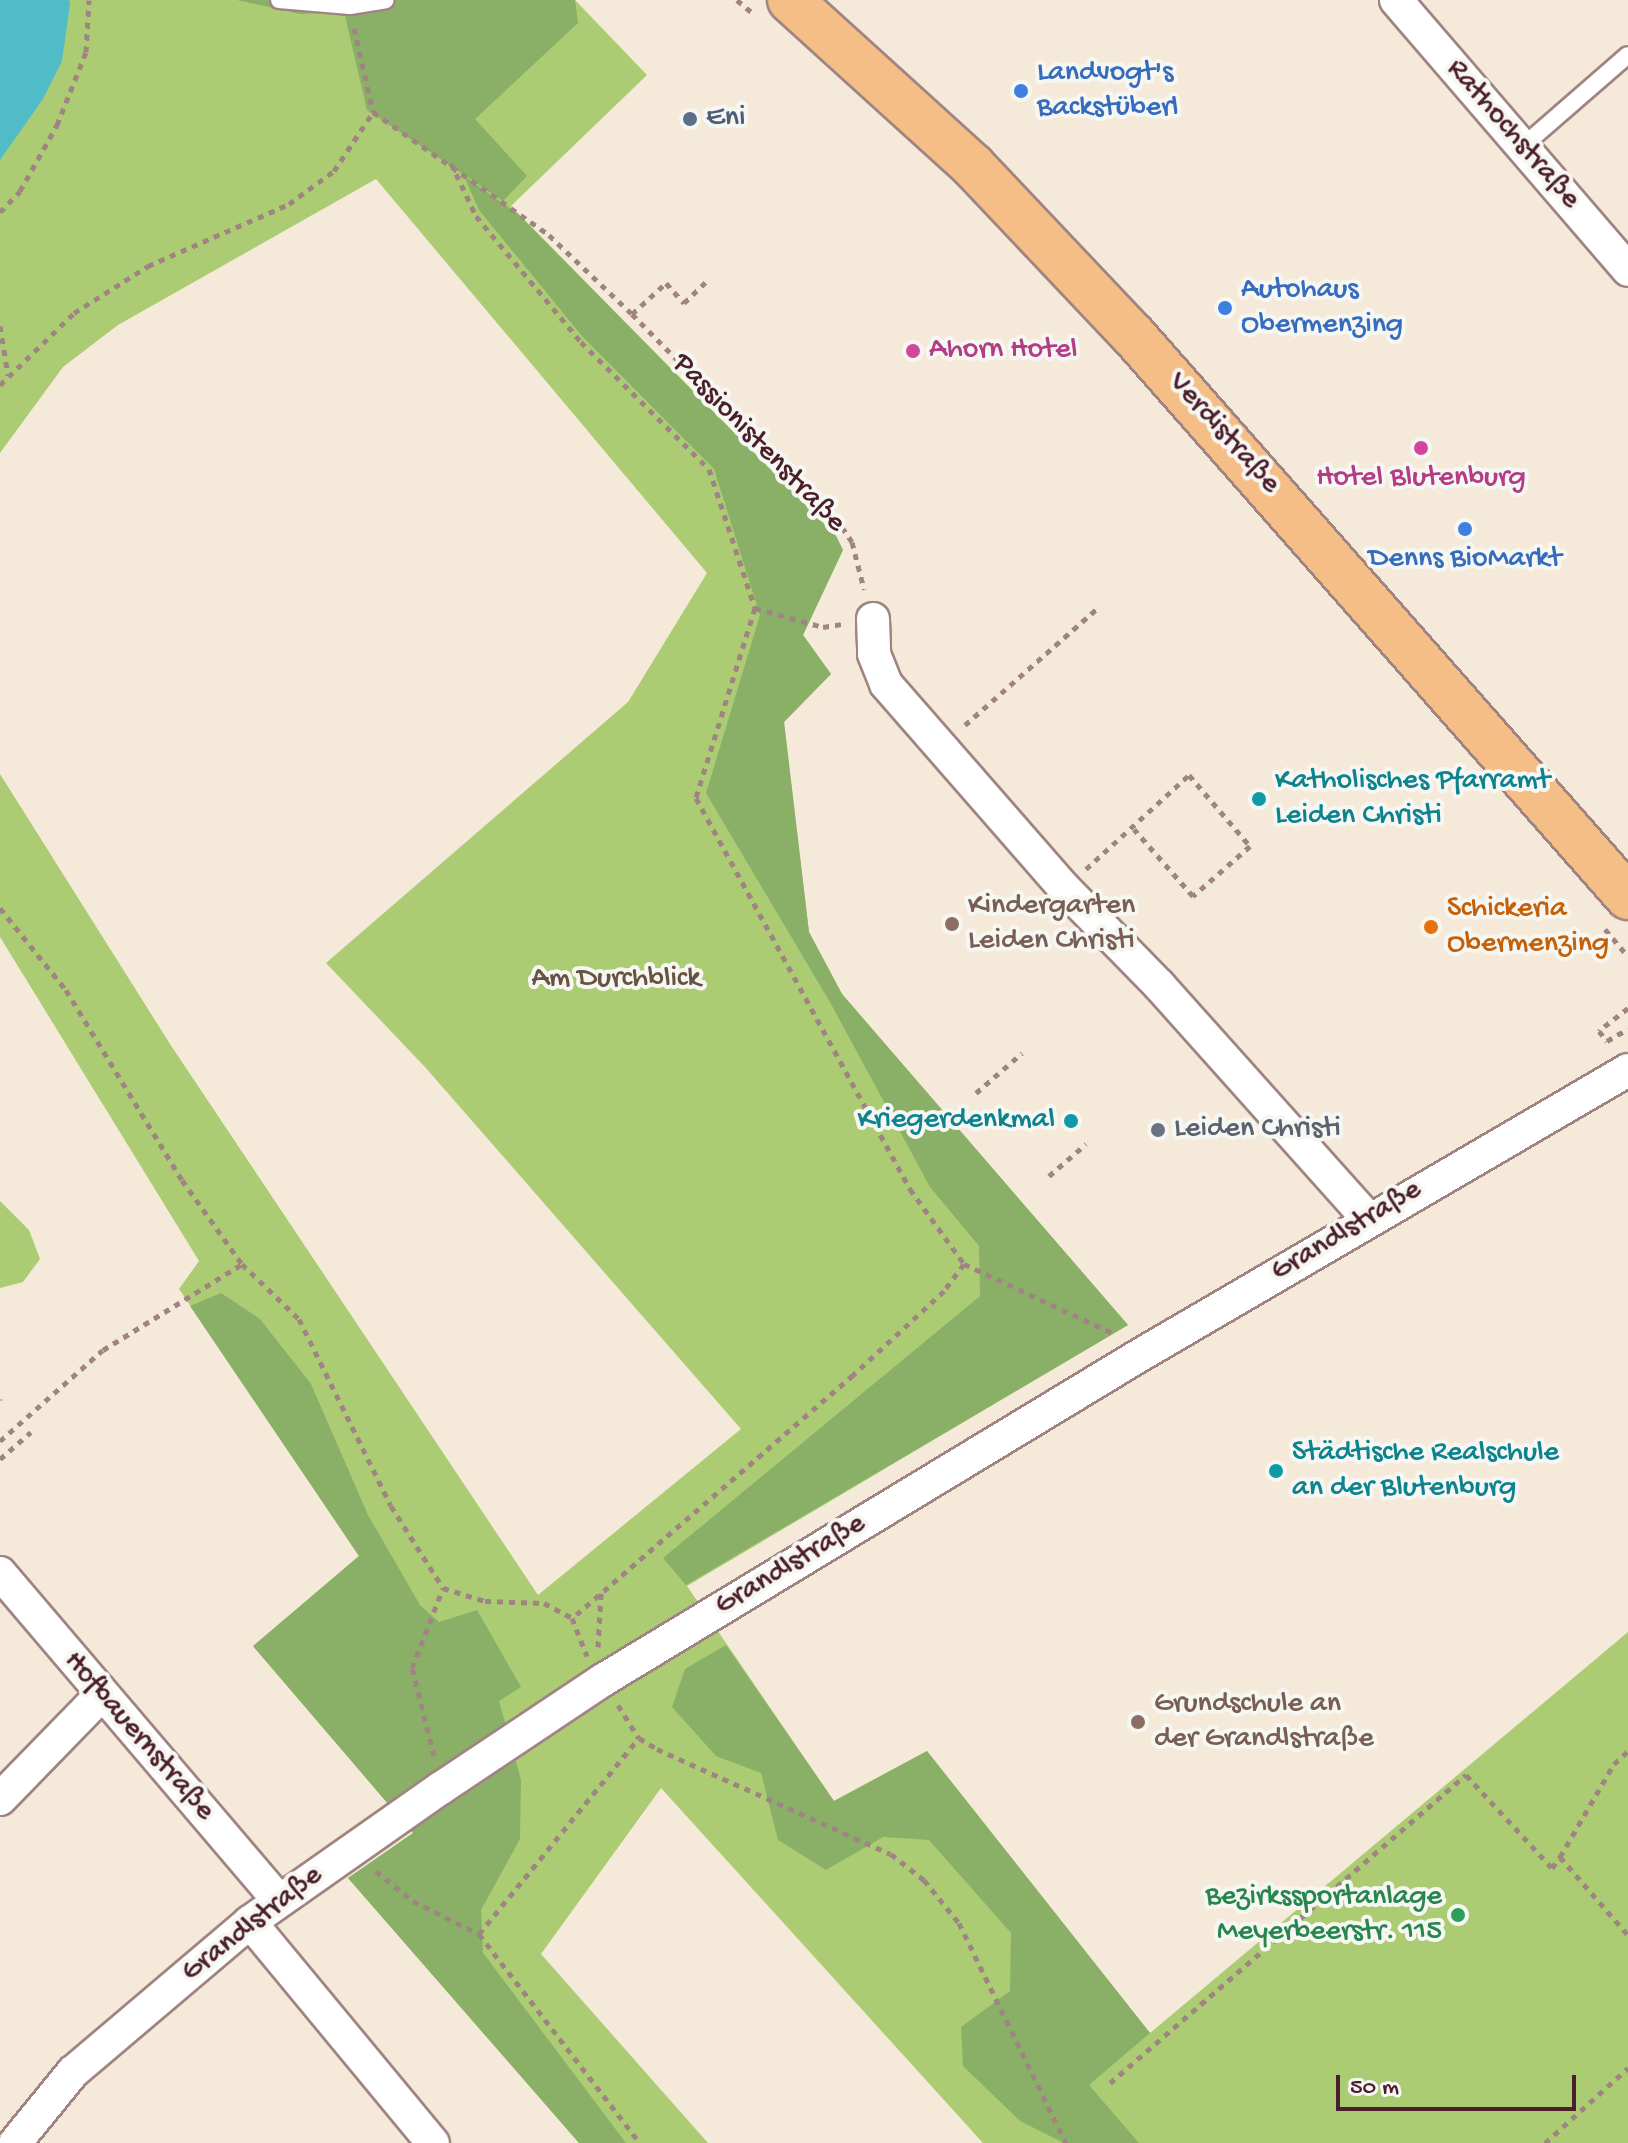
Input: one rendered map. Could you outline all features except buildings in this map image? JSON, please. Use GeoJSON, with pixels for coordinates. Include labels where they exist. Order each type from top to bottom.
{"type":"FeatureCollection","features":[{"type":"Feature","properties":{"kind":"main road","name":"Verdistraße"},"geometry":{"type":"LineString","coordinates":[[790,0],[973,166],[1163,367],[1628,897]]}},
{"type":"Feature","properties":{"kind":"street","name":"Rathochstraße"},"geometry":{"type":"LineString","coordinates":[[1396,0],[1628,270]]}},
{"type":"Feature","properties":{"kind":"street"},"geometry":{"type":"LineString","coordinates":[[873,619],[874,654],[886,684],[1064,888],[1159,985],[1368,1219]]}},
{"type":"Feature","properties":{"kind":"street","name":"Grandlstraße"},"geometry":{"type":"LineString","coordinates":[[15,2143],[73,2072],[250,1922],[603,1680],[1368,1219],[1628,1070]]}},
{"type":"Feature","properties":{"kind":"street","name":"Hofbauernstraße"},"geometry":{"type":"LineString","coordinates":[[0,1573],[278,1900]]}},
{"type":"Feature","properties":{"kind":"street"},"geometry":{"type":"LineString","coordinates":[[0,1799],[101,1695]]}},
{"type":"Feature","properties":{"kind":"street"},"geometry":{"type":"LineString","coordinates":[[250,1922],[433,2143]]}},
{"type":"Feature","properties":{"kind":"lane"},"geometry":{"type":"LineString","coordinates":[[279,0],[350,6],[386,0]]}},
{"type":"Feature","properties":{"kind":"lane"},"geometry":{"type":"LineString","coordinates":[[1522,147],[1628,55]]}},
{"type":"Feature","properties":{"kind":"path"},"geometry":{"type":"LineString","coordinates":[[0,212],[20,191],[57,125],[86,52],[89,0]]}},
{"type":"Feature","properties":{"kind":"path"},"geometry":{"type":"LineString","coordinates":[[0,385],[74,313],[148,266],[300,196],[334,171],[373,112],[350,6]]}},
{"type":"Feature","properties":{"kind":"path","name":"Passionistenstraße"},"geometry":{"type":"LineString","coordinates":[[373,112],[451,163],[549,235],[632,314],[842,527],[852,542],[873,619]]}},
{"type":"Feature","properties":{"kind":"path"},"geometry":{"type":"LineString","coordinates":[[451,163],[476,216],[581,342],[709,469],[755,608],[696,798],[910,1189],[964,1264],[1122,1336]]}},
{"type":"Feature","properties":{"kind":"path"},"geometry":{"type":"LineString","coordinates":[[632,314],[666,283],[684,303],[707,281]]}},
{"type":"Feature","properties":{"kind":"path"},"geometry":{"type":"LineString","coordinates":[[0,326],[8,375]]}},
{"type":"Feature","properties":{"kind":"path"},"geometry":{"type":"LineString","coordinates":[[940,747],[1099,607]]}},
{"type":"Feature","properties":{"kind":"path"},"geometry":{"type":"LineString","coordinates":[[755,608],[823,627],[873,619]]}},
{"type":"Feature","properties":{"kind":"path"},"geometry":{"type":"LineString","coordinates":[[1189,775],[1250,846],[1193,896],[1134,829],[1131,825],[1189,775]]}},
{"type":"Feature","properties":{"kind":"path"},"geometry":{"type":"LineString","coordinates":[[1064,888],[1134,829]]}},
{"type":"Feature","properties":{"kind":"path"},"geometry":{"type":"LineString","coordinates":[[0,908],[66,990],[182,1180],[242,1264],[299,1319],[391,1506],[443,1588],[485,1601],[544,1603],[572,1618],[842,1385],[944,1291],[964,1264]]}},
{"type":"Feature","properties":{"kind":"path"},"geometry":{"type":"LineString","coordinates":[[1628,1008],[1599,1031],[1607,1041],[1628,1029]]}},
{"type":"Feature","properties":{"kind":"path"},"geometry":{"type":"LineString","coordinates":[[976,1093],[1022,1053]]}},
{"type":"Feature","properties":{"kind":"path"},"geometry":{"type":"LineString","coordinates":[[1049,1176],[1086,1144]]}},
{"type":"Feature","properties":{"kind":"path"},"geometry":{"type":"LineString","coordinates":[[0,1441],[103,1350],[242,1264]]}},
{"type":"Feature","properties":{"kind":"path"},"geometry":{"type":"LineString","coordinates":[[0,1459],[31,1432]]}},
{"type":"Feature","properties":{"kind":"path"},"geometry":{"type":"LineString","coordinates":[[434,1756],[412,1668],[443,1588]]}},
{"type":"Feature","properties":{"kind":"path"},"geometry":{"type":"LineString","coordinates":[[598,1648],[601,1593]]}},
{"type":"Feature","properties":{"kind":"path"},"geometry":{"type":"LineString","coordinates":[[603,1680],[639,1738],[891,1854],[924,1880],[959,1923],[1066,2143]]}},
{"type":"Feature","properties":{"kind":"path"},"geometry":{"type":"LineString","coordinates":[[479,1934],[639,1738]]}},
{"type":"Feature","properties":{"kind":"path"},"geometry":{"type":"LineString","coordinates":[[1110,2083],[1466,1775],[1552,1868],[1614,1764],[1628,1751]]}},
{"type":"Feature","properties":{"kind":"path"},"geometry":{"type":"LineString","coordinates":[[351,1850],[413,1901],[479,1934],[640,2143]]}},
{"type":"Feature","properties":{"kind":"path"},"geometry":{"type":"LineString","coordinates":[[1560,1857],[1628,1935]]}},
{"type":"Feature","properties":{"kind":"path"},"geometry":{"type":"LineString","coordinates":[[1545,2143],[1628,2068]]}},
{"type":"Feature","properties":{"kind":"green space","name":"Am Durchblick"},"geometry":{"type":"Polygon","coordinates":[[[0,0],[575,0],[647,75],[511,206],[836,536],[843,550],[803,635],[831,674],[784,722],[809,932],[842,994],[1128,1325],[687,1586],[834,1801],[927,1751],[1150,2033],[1628,1632],[1628,2143],[983,2143],[661,1788],[541,1954],[708,2143],[579,2143],[348,1878],[413,1833],[253,1646],[359,1556],[179,1289],[199,1261],[0,937],[0,774],[170,1044],[538,1595],[741,1429],[425,1067],[326,963],[628,702],[707,573],[376,179],[118,325],[63,367],[0,453],[0,0]]]}},
{"type":"Feature","properties":{"kind":"green space"},"geometry":{"type":"Polygon","coordinates":[[[237,0],[575,0],[578,23],[475,119],[527,176],[503,201],[367,110],[344,12],[300,14],[237,0]]]}},
{"type":"Feature","properties":{"kind":"green space"},"geometry":{"type":"Polygon","coordinates":[[[464,176],[518,214],[836,536],[843,550],[803,635],[831,674],[784,722],[809,932],[842,994],[1128,1325],[686,1585],[663,1558],[980,1296],[979,1246],[930,1187],[831,1004],[706,793],[760,615],[714,469],[582,336],[479,210],[464,176]]]}},
{"type":"Feature","properties":{"kind":"green space"},"geometry":{"type":"Polygon","coordinates":[[[0,1201],[29,1230],[40,1259],[23,1282],[0,1288],[0,1201]]]}},
{"type":"Feature","properties":{"kind":"green space"},"geometry":{"type":"Polygon","coordinates":[[[221,1293],[260,1319],[311,1384],[368,1515],[420,1605],[439,1622],[477,1610],[521,1687],[499,1701],[521,1780],[520,1839],[481,1910],[483,1953],[626,2143],[579,2143],[348,1878],[413,1833],[253,1646],[359,1556],[190,1306],[221,1293]]]}},
{"type":"Feature","properties":{"kind":"green space"},"geometry":{"type":"Polygon","coordinates":[[[726,1645],[834,1801],[927,1751],[1150,2033],[1089,2085],[1139,2143],[1064,2143],[1020,2121],[963,2066],[961,2027],[1010,1991],[1011,1933],[929,1840],[883,1837],[826,1870],[778,1840],[761,1773],[716,1756],[672,1707],[685,1669],[726,1645]]]}},
{"type":"Feature","properties":{"kind":"water"},"geometry":{"type":"Polygon","coordinates":[[[0,0],[69,0],[70,4],[62,61],[43,99],[0,160],[0,0]]]}},
{"type":"Feature","properties":{"kind":"place","name":"Landvogt's Backstüberl"},"geometry":{"type":"Point","coordinates":[1021,91]}},
{"type":"Feature","properties":{"kind":"place","name":"Eni"},"geometry":{"type":"Point","coordinates":[690,119]}},
{"type":"Feature","properties":{"kind":"place","name":"Autohaus Obermenzing"},"geometry":{"type":"Point","coordinates":[1225,308]}},
{"type":"Feature","properties":{"kind":"place","name":"Ahorn Hotel"},"geometry":{"type":"Point","coordinates":[913,351]}},
{"type":"Feature","properties":{"kind":"place","name":"Hotel Blutenburg"},"geometry":{"type":"Point","coordinates":[1421,448]}},
{"type":"Feature","properties":{"kind":"place","name":"Denns BioMarkt"},"geometry":{"type":"Point","coordinates":[1465,529]}},
{"type":"Feature","properties":{"kind":"place","name":"Katholisches Pfarramt Leiden Christi"},"geometry":{"type":"Point","coordinates":[1259,799]}},
{"type":"Feature","properties":{"kind":"place","name":"Kindergarten Leiden Christi"},"geometry":{"type":"Point","coordinates":[952,924]}},
{"type":"Feature","properties":{"kind":"place","name":"Schickeria Obermenzing"},"geometry":{"type":"Point","coordinates":[1431,927]}},
{"type":"Feature","properties":{"kind":"place","name":"Kriegerdenkmal"},"geometry":{"type":"Point","coordinates":[1071,1121]}},
{"type":"Feature","properties":{"kind":"place","name":"Leiden Christi"},"geometry":{"type":"Point","coordinates":[1158,1130]}},
{"type":"Feature","properties":{"kind":"place","name":"Städtische Realschule an der Blutenburg"},"geometry":{"type":"Point","coordinates":[1276,1471]}},
{"type":"Feature","properties":{"kind":"place","name":"Grundschule an der Grandlstraße"},"geometry":{"type":"Point","coordinates":[1138,1722]}},
{"type":"Feature","properties":{"kind":"place","name":"Bezirkssportanlage Meyerbeerstr. 115"},"geometry":{"type":"Point","coordinates":[1458,1915]}}]}
